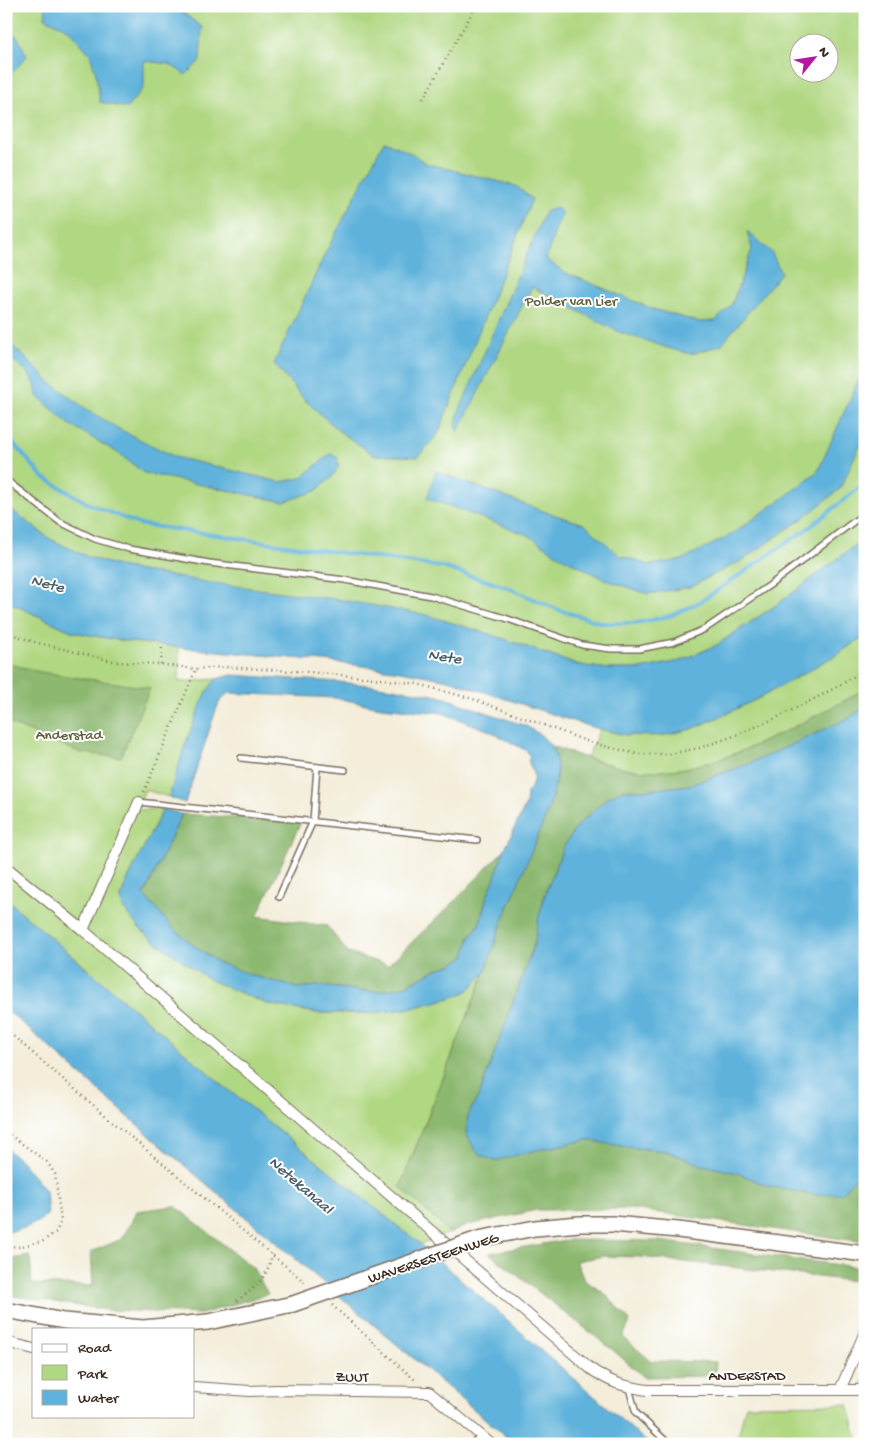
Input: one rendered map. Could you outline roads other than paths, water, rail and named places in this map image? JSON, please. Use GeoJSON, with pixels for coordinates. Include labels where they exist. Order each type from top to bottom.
{"type":"FeatureCollection","features":[{"type":"Feature","properties":{"kind":"main road","name":"WAVERSESTEENWEG"},"geometry":{"type":"LineString","coordinates":[[6,1310],[64,1321],[144,1328],[208,1322],[292,1304],[478,1239],[544,1227],[579,1224],[613,1224],[678,1230],[865,1254]]}},
{"type":"Feature","properties":{"kind":"street"},"geometry":{"type":"LineString","coordinates":[[6,867],[83,930],[139,802]]}},
{"type":"Feature","properties":{"kind":"street","name":"ANDERSTAD"},"geometry":{"type":"LineString","coordinates":[[83,930],[591,1369],[607,1380],[647,1390],[865,1390]]}},
{"type":"Feature","properties":{"kind":"street"},"geometry":{"type":"LineString","coordinates":[[840,1390],[865,1332]]}},
{"type":"Feature","properties":{"kind":"street"},"geometry":{"type":"LineString","coordinates":[[6,1342],[32,1348]]}},
{"type":"Feature","properties":{"kind":"street","name":"ZUUT"},"geometry":{"type":"LineString","coordinates":[[195,1387],[236,1391],[429,1392],[481,1436]]}},
{"type":"Feature","properties":{"kind":"street"},"geometry":{"type":"LineString","coordinates":[[481,1436],[490,1444]]}},
{"type":"Feature","properties":{"kind":"lane"},"geometry":{"type":"LineString","coordinates":[[6,479],[60,522],[95,539],[120,546],[209,563],[345,580],[432,596],[505,618],[582,645],[611,649],[639,649],[674,642],[705,628],[770,584],[865,513]]}},
{"type":"Feature","properties":{"kind":"lane"},"geometry":{"type":"LineString","coordinates":[[241,758],[345,770]]}},
{"type":"Feature","properties":{"kind":"lane"},"geometry":{"type":"LineString","coordinates":[[279,897],[312,820],[316,767]]}},
{"type":"Feature","properties":{"kind":"lane"},"geometry":{"type":"LineString","coordinates":[[139,802],[477,840]]}},
{"type":"Feature","properties":{"kind":"lane"},"geometry":{"type":"LineString","coordinates":[[629,1387],[636,1413],[669,1444]]}},
{"type":"Feature","properties":{"kind":"lane"},"geometry":{"type":"LineString","coordinates":[[472,1444],[481,1436]]}},
{"type":"Feature","properties":{"kind":"water"},"geometry":{"type":"Polygon","coordinates":[[[46,6],[174,6],[202,27],[200,61],[186,75],[169,64],[144,61],[144,87],[127,108],[100,102],[96,74],[90,54],[68,29],[45,18],[46,6]]]}},
{"type":"Feature","properties":{"kind":"water"},"geometry":{"type":"Polygon","coordinates":[[[6,35],[17,36],[27,56],[6,80],[6,35]]]}},
{"type":"Feature","properties":{"kind":"water"},"geometry":{"type":"Polygon","coordinates":[[[384,141],[413,154],[425,163],[516,186],[532,199],[438,434],[418,457],[374,455],[339,431],[304,399],[274,364],[324,256],[384,141]]]}},
{"type":"Feature","properties":{"kind":"water"},"geometry":{"type":"Polygon","coordinates":[[[557,207],[562,214],[546,259],[564,272],[653,309],[699,322],[715,321],[732,304],[752,249],[747,231],[772,253],[781,273],[721,345],[691,354],[619,332],[532,287],[458,432],[456,426],[458,414],[545,212],[557,207]]]}},
{"type":"Feature","properties":{"kind":"water"},"geometry":{"type":"Polygon","coordinates":[[[6,339],[51,383],[82,406],[117,428],[175,457],[280,482],[301,478],[330,454],[337,457],[339,466],[332,477],[316,491],[284,502],[144,473],[118,453],[69,424],[37,396],[35,384],[27,372],[6,354],[6,339]]]}},
{"type":"Feature","properties":{"kind":"water"},"geometry":{"type":"Polygon","coordinates":[[[865,365],[865,448],[861,443],[840,489],[803,518],[743,560],[690,587],[648,594],[609,581],[563,558],[528,535],[427,498],[436,471],[540,510],[584,524],[619,555],[650,565],[681,560],[729,536],[818,471],[865,365]]]}},
{"type":"Feature","properties":{"kind":"water","name":"Nete"},"geometry":{"type":"Polygon","coordinates":[[[6,506],[50,539],[88,557],[124,568],[206,582],[342,600],[427,615],[499,637],[577,665],[609,669],[641,669],[680,661],[715,646],[782,601],[865,538],[865,635],[841,652],[765,695],[692,729],[661,736],[626,735],[591,727],[448,680],[401,671],[324,661],[123,641],[73,632],[6,601],[6,506]]]}},
{"type":"Feature","properties":{"kind":"water"},"geometry":{"type":"Polygon","coordinates":[[[232,675],[339,682],[387,687],[439,696],[526,726],[541,735],[551,746],[556,758],[557,773],[546,816],[501,925],[485,972],[469,990],[457,996],[412,1008],[373,1013],[317,1013],[267,1004],[210,980],[139,928],[123,908],[121,898],[125,885],[163,809],[182,814],[144,895],[171,926],[193,945],[219,963],[254,976],[298,988],[319,986],[374,992],[403,987],[435,970],[451,965],[465,956],[470,937],[479,925],[487,896],[504,850],[526,804],[527,793],[531,788],[534,776],[527,751],[490,731],[442,713],[381,707],[335,698],[229,693],[221,699],[216,710],[185,803],[169,797],[189,734],[203,699],[217,679],[232,675]]]}},
{"type":"Feature","properties":{"kind":"water"},"geometry":{"type":"Polygon","coordinates":[[[865,707],[865,1159],[857,1176],[842,1193],[816,1195],[768,1186],[738,1173],[702,1165],[666,1151],[626,1147],[587,1140],[494,1161],[475,1150],[466,1133],[468,1115],[480,1093],[535,942],[538,920],[546,892],[563,848],[577,826],[607,798],[623,790],[646,790],[690,785],[748,764],[791,745],[849,718],[865,707]]]}},
{"type":"Feature","properties":{"kind":"water","name":"Netekanaal"},"geometry":{"type":"Polygon","coordinates":[[[6,899],[226,1088],[420,1244],[649,1444],[515,1444],[166,1150],[6,1009],[6,899]]]}},
{"type":"Feature","properties":{"kind":"water"},"geometry":{"type":"Polygon","coordinates":[[[6,1148],[22,1162],[46,1191],[48,1214],[29,1226],[6,1232],[6,1148]]]}},
{"type":"Feature","properties":{"kind":"waterway"},"geometry":{"type":"LineString","coordinates":[[6,435],[43,477],[87,503],[138,524],[442,567],[506,587],[559,610],[602,623],[637,623],[670,616],[700,602],[810,527],[865,483]]}},
{"type":"Feature","properties":{"kind":"park label","name":"Polder van Lier"},"geometry":{"type":"Point","coordinates":[571,300]}},
{"type":"Feature","properties":{"kind":"park label","name":"Anderstad"},"geometry":{"type":"Point","coordinates":[69,734]}}]}
